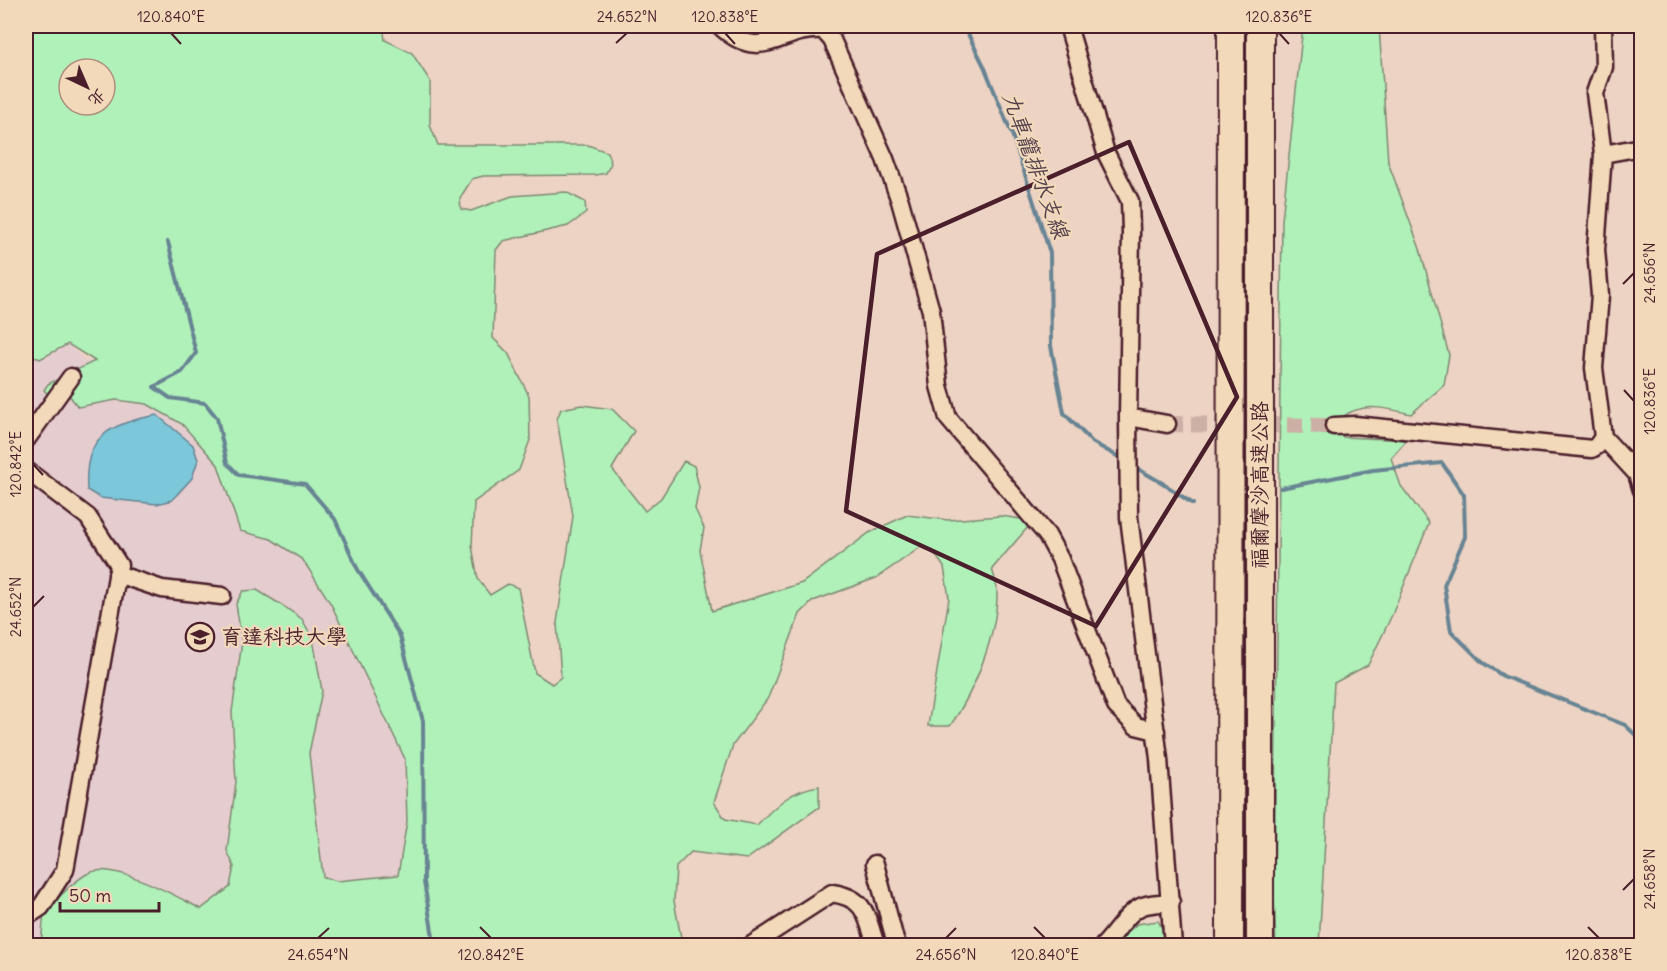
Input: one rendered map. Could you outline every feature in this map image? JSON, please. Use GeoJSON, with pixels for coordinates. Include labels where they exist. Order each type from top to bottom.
{"type":"FeatureCollection","features":[{"type":"Feature","properties":{"kind":"highway","name":"福爾摩沙高速公路"},"geometry":{"type":"LineString","coordinates":[[1230,945],[1231,26]]}},
{"type":"Feature","properties":{"kind":"highway","name":"福爾摩沙高速公路"},"geometry":{"type":"LineString","coordinates":[[1260,26],[1260,945]]}},
{"type":"Feature","properties":{"kind":"street"},"geometry":{"type":"LineString","coordinates":[[720,26],[748,43],[765,45],[813,29],[823,30],[832,40],[885,159],[900,201],[931,311],[939,386],[948,418],[1047,535],[1060,559],[1116,706],[1136,726],[1156,732]]}},
{"type":"Feature","properties":{"kind":"street"},"geometry":{"type":"LineString","coordinates":[[1068,26],[1106,153],[1130,201],[1129,517],[1156,732],[1173,945]]}},
{"type":"Feature","properties":{"kind":"street"},"geometry":{"type":"LineString","coordinates":[[1603,26],[1604,67],[1595,93],[1603,154],[1596,250],[1600,295],[1594,368],[1603,437],[1637,474],[1641,490]]}},
{"type":"Feature","properties":{"kind":"street"},"geometry":{"type":"LineString","coordinates":[[1603,154],[1641,147]]}},
{"type":"Feature","properties":{"kind":"street"},"geometry":{"type":"LineString","coordinates":[[26,440],[71,377]]}},
{"type":"Feature","properties":{"kind":"street"},"geometry":{"type":"LineString","coordinates":[[1128,417],[1167,424]]}},
{"type":"Feature","properties":{"kind":"street"},"geometry":{"type":"LineString","coordinates":[[1334,426],[1355,425],[1592,449],[1603,437]]}},
{"type":"Feature","properties":{"kind":"street"},"geometry":{"type":"LineString","coordinates":[[26,470],[88,517],[119,565],[65,870],[41,907],[26,917]]}},
{"type":"Feature","properties":{"kind":"street"},"geometry":{"type":"LineString","coordinates":[[117,574],[162,589],[222,597]]}},
{"type":"Feature","properties":{"kind":"street"},"geometry":{"type":"LineString","coordinates":[[875,864],[898,945]]}},
{"type":"Feature","properties":{"kind":"street"},"geometry":{"type":"LineString","coordinates":[[750,945],[832,893],[849,896],[861,906],[874,942],[878,945]]}},
{"type":"Feature","properties":{"kind":"street"},"geometry":{"type":"LineString","coordinates":[[1103,945],[1131,914],[1143,905],[1171,902]]}},
{"type":"Feature","properties":{"kind":"path"},"geometry":{"type":"LineString","coordinates":[[1545,945],[1548,940]]}},
{"type":"Feature","properties":{"kind":"highlighted area"},"geometry":{"type":"Polygon","coordinates":[[[1129,142],[1237,397],[1096,626],[846,511],[877,254],[1129,142]]]}},
{"type":"Feature","properties":{"kind":"shaded area","name":"育達科技大學"},"geometry":{"type":"Polygon","coordinates":[[[26,302],[85,361],[135,356],[197,415],[220,470],[297,496],[418,739],[405,873],[211,907],[76,945],[26,945],[26,302]]]}},
{"type":"Feature","properties":{"kind":"green space"},"geometry":{"type":"Polygon","coordinates":[[[26,26],[383,26],[385,40],[412,53],[430,81],[430,125],[438,145],[588,145],[607,152],[611,163],[606,173],[596,175],[483,176],[472,179],[460,198],[461,209],[471,211],[512,196],[566,192],[585,202],[586,213],[568,226],[503,241],[496,250],[493,338],[508,353],[529,396],[530,440],[519,470],[474,502],[472,546],[478,579],[490,595],[508,584],[518,588],[535,673],[552,684],[561,677],[557,623],[573,516],[557,419],[561,409],[582,405],[612,409],[634,431],[612,469],[645,511],[661,498],[684,461],[694,466],[699,487],[695,509],[704,528],[700,550],[712,611],[802,583],[869,533],[907,515],[948,520],[1001,516],[1021,519],[1028,527],[992,569],[997,591],[989,643],[976,680],[950,726],[928,726],[949,598],[944,567],[932,550],[921,547],[876,578],[813,601],[800,614],[768,698],[733,745],[714,802],[725,819],[757,825],[792,795],[819,786],[819,807],[747,859],[691,852],[676,867],[674,901],[682,943],[679,945],[41,945],[44,911],[70,886],[87,874],[112,871],[128,875],[201,909],[230,887],[234,866],[227,851],[236,782],[232,712],[242,642],[236,604],[243,591],[257,590],[302,619],[313,639],[322,691],[309,753],[323,877],[337,881],[398,875],[407,821],[405,759],[331,604],[303,560],[271,539],[240,531],[218,465],[182,424],[147,404],[116,400],[78,407],[69,395],[55,402],[44,390],[48,384],[95,361],[68,344],[40,359],[26,353],[26,26]]]}},
{"type":"Feature","properties":{"kind":"green space"},"geometry":{"type":"Polygon","coordinates":[[[1303,26],[1379,26],[1388,162],[1420,249],[1449,355],[1444,385],[1411,414],[1384,408],[1367,408],[1358,409],[1342,417],[1343,437],[1407,440],[1391,458],[1401,486],[1429,523],[1392,615],[1368,665],[1334,683],[1319,945],[1276,946],[1274,894],[1282,220],[1303,26]]]}},
{"type":"Feature","properties":{"kind":"green space"},"geometry":{"type":"Polygon","coordinates":[[[1158,921],[1171,945],[1112,946],[1137,924],[1158,921]]]}},
{"type":"Feature","properties":{"kind":"water"},"geometry":{"type":"Polygon","coordinates":[[[157,415],[193,445],[198,460],[192,478],[172,500],[157,504],[100,498],[87,490],[90,457],[102,436],[125,423],[157,415]]]}},
{"type":"Feature","properties":{"kind":"waterway","name":"九車籠排水支線"},"geometry":{"type":"LineString","coordinates":[[964,26],[984,66],[1013,137],[1050,253],[1051,346],[1064,413],[1092,442],[1124,460]]}},
{"type":"Feature","properties":{"kind":"waterway"},"geometry":{"type":"LineString","coordinates":[[168,242],[196,353],[182,372],[154,387],[170,398],[205,403],[217,418],[227,463],[239,475],[305,484],[335,519],[357,568],[400,636],[423,721],[424,882],[436,946]]}},
{"type":"Feature","properties":{"kind":"waterway","name":"九車籠排水支線"},"geometry":{"type":"LineString","coordinates":[[1281,488],[1373,470],[1442,463],[1464,495],[1465,537],[1444,585],[1451,631],[1482,662],[1503,676],[1625,725],[1642,741]]}},
{"type":"Feature","properties":{"kind":"waterway","name":"九車籠排水支線"},"geometry":{"type":"LineString","coordinates":[[1133,466],[1193,504]]}},
{"type":"Feature","properties":{"kind":"tunnel"},"geometry":{"type":"LineString","coordinates":[[1167,424],[1334,426]]}},
{"type":"Feature","properties":{"kind":"place","name":"育達科技大學"},"geometry":{"type":"Point","coordinates":[200,637]}}]}
